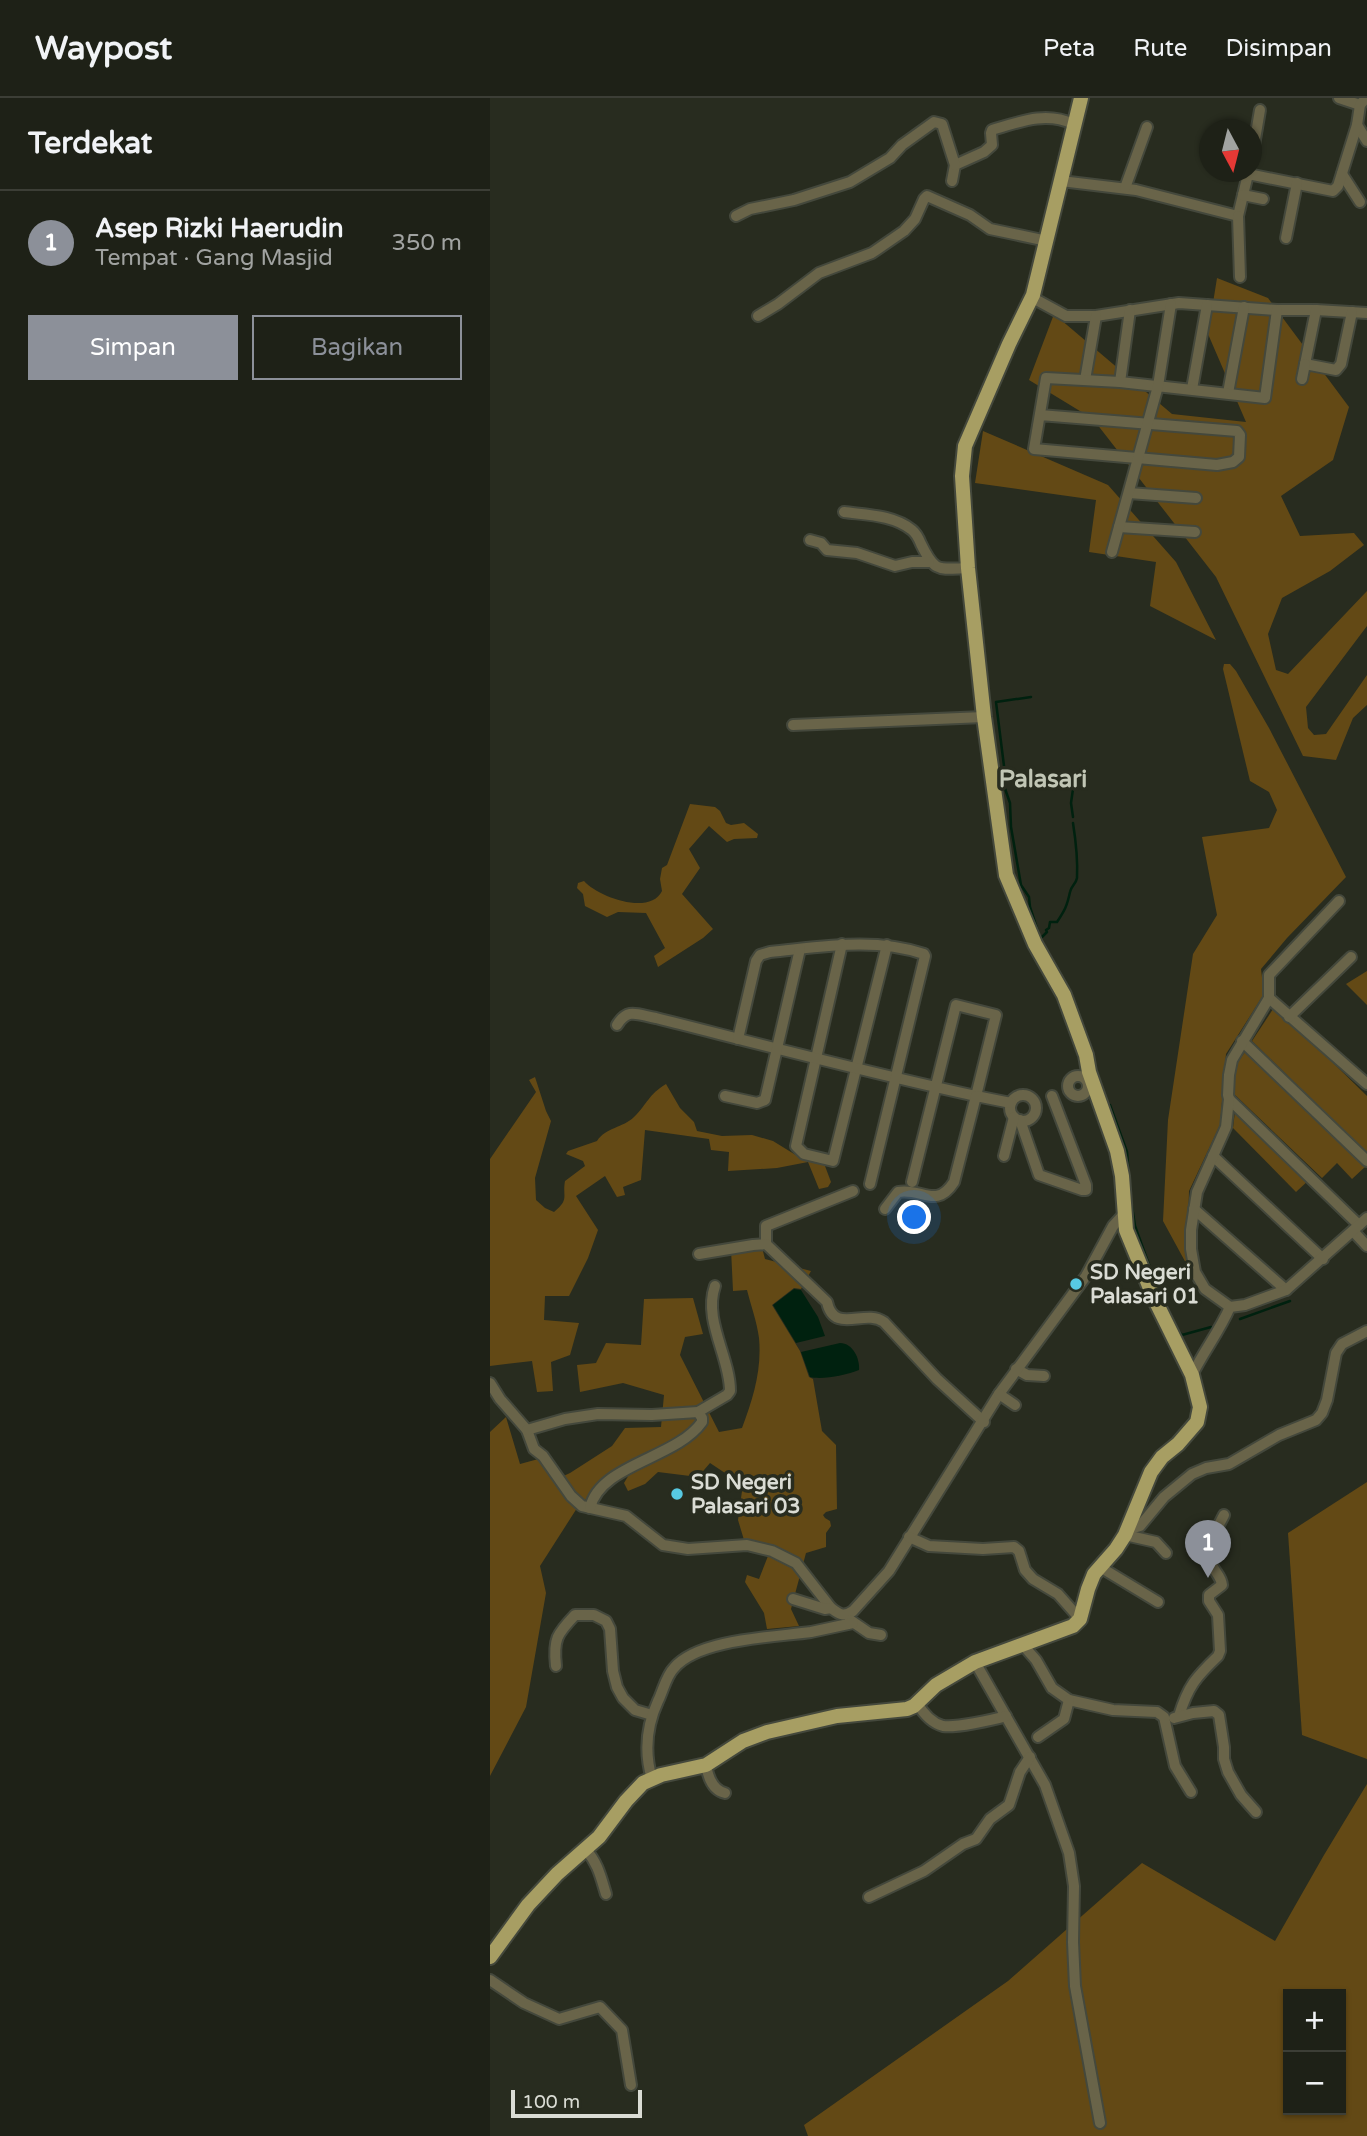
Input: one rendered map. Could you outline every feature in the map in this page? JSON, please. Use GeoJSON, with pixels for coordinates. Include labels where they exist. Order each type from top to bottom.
{"type":"FeatureCollection","features":[{"type":"Feature","properties":{"kind":"main road"},"geometry":{"type":"LineString","coordinates":[[490,1957],[528,1905],[557,1874],[586,1850],[643,1783],[706,1765],[743,1741],[767,1732],[837,1716],[908,1709],[936,1685],[975,1662],[1073,1626],[1080,1619],[1094,1574],[1116,1549],[1126,1532],[1151,1472],[1197,1422],[1200,1407],[1192,1374],[1154,1298],[1126,1230],[1122,1176],[1117,1151],[1091,1083],[1086,1055],[1064,995],[1045,965],[1006,875],[984,717],[968,568],[962,476],[965,446],[1031,297],[1047,241],[1080,98]]}},
{"type":"Feature","properties":{"kind":"street"},"geometry":{"type":"LineString","coordinates":[[1262,176],[1334,191],[1342,174],[1363,101],[1339,98]]}},
{"type":"Feature","properties":{"kind":"street"},"geometry":{"type":"LineString","coordinates":[[1258,119],[1260,110]]}},
{"type":"Feature","properties":{"kind":"street"},"geometry":{"type":"LineString","coordinates":[[955,165],[984,152],[992,145],[992,130],[1039,117],[1073,124]]}},
{"type":"Feature","properties":{"kind":"street"},"geometry":{"type":"LineString","coordinates":[[736,216],[750,209],[794,200],[850,182],[890,158],[902,145],[934,122],[942,124],[955,165],[952,181]]}},
{"type":"Feature","properties":{"kind":"street"},"geometry":{"type":"LineString","coordinates":[[1357,125],[1367,141]]}},
{"type":"Feature","properties":{"kind":"street"},"geometry":{"type":"LineString","coordinates":[[1125,188],[1147,127]]}},
{"type":"Feature","properties":{"kind":"street"},"geometry":{"type":"LineString","coordinates":[[1342,174],[1360,202]]}},
{"type":"Feature","properties":{"kind":"street"},"geometry":{"type":"LineString","coordinates":[[1060,181],[1125,188],[1238,216]]}},
{"type":"Feature","properties":{"kind":"street"},"geometry":{"type":"LineString","coordinates":[[1240,277],[1238,216],[1247,182]]}},
{"type":"Feature","properties":{"kind":"street"},"geometry":{"type":"LineString","coordinates":[[1286,238],[1297,183]]}},
{"type":"Feature","properties":{"kind":"street"},"geometry":{"type":"LineString","coordinates":[[1243,195],[1262,199]]}},
{"type":"Feature","properties":{"kind":"street"},"geometry":{"type":"LineString","coordinates":[[758,316],[819,273],[872,253],[904,231],[927,196],[970,215],[990,229],[1047,241]]}},
{"type":"Feature","properties":{"kind":"street"},"geometry":{"type":"LineString","coordinates":[[1031,297],[1066,316],[1096,316],[1171,304],[1367,313]]}},
{"type":"Feature","properties":{"kind":"street"},"geometry":{"type":"LineString","coordinates":[[1112,552],[1158,386],[1171,304]]}},
{"type":"Feature","properties":{"kind":"street"},"geometry":{"type":"LineString","coordinates":[[1192,389],[1207,305]]}},
{"type":"Feature","properties":{"kind":"street"},"geometry":{"type":"LineString","coordinates":[[1228,393],[1244,307]]}},
{"type":"Feature","properties":{"kind":"street"},"geometry":{"type":"LineString","coordinates":[[1120,382],[1130,310]]}},
{"type":"Feature","properties":{"kind":"street"},"geometry":{"type":"LineString","coordinates":[[1040,415],[1237,431],[1240,435],[1239,457],[1233,462],[1217,465],[1034,449],[1046,378],[1120,382],[1265,397],[1277,310]]}},
{"type":"Feature","properties":{"kind":"street"},"geometry":{"type":"LineString","coordinates":[[1302,379],[1316,310]]}},
{"type":"Feature","properties":{"kind":"street"},"geometry":{"type":"LineString","coordinates":[[1305,364],[1336,370],[1341,364],[1352,312]]}},
{"type":"Feature","properties":{"kind":"street"},"geometry":{"type":"LineString","coordinates":[[1085,380],[1096,316]]}},
{"type":"Feature","properties":{"kind":"street"},"geometry":{"type":"LineString","coordinates":[[1129,493],[1196,498]]}},
{"type":"Feature","properties":{"kind":"street"},"geometry":{"type":"LineString","coordinates":[[844,512],[874,514],[909,528],[918,536],[929,562],[939,569],[968,568]]}},
{"type":"Feature","properties":{"kind":"street"},"geometry":{"type":"LineString","coordinates":[[1119,527],[1195,532]]}},
{"type":"Feature","properties":{"kind":"street"},"geometry":{"type":"LineString","coordinates":[[810,540],[821,543],[827,550],[858,553],[890,565],[929,562]]}},
{"type":"Feature","properties":{"kind":"street"},"geometry":{"type":"LineString","coordinates":[[793,725],[984,717]]}},
{"type":"Feature","properties":{"kind":"street"},"geometry":{"type":"LineString","coordinates":[[1339,901],[1269,975],[1269,998],[1232,1060],[1226,1127],[1197,1192],[1194,1209],[1191,1248],[1195,1272],[1205,1289],[1230,1307],[1245,1305],[1286,1290],[1360,1225]]}},
{"type":"Feature","properties":{"kind":"street"},"geometry":{"type":"LineString","coordinates":[[842,944],[796,1146],[804,1154],[833,1161],[887,945]]}},
{"type":"Feature","properties":{"kind":"street"},"geometry":{"type":"LineString","coordinates":[[738,1039],[756,961],[760,955],[842,944],[887,945],[916,951],[925,956],[870,1184]]}},
{"type":"Feature","properties":{"kind":"street"},"geometry":{"type":"LineString","coordinates":[[725,1096],[757,1103],[765,1100],[800,949]]}},
{"type":"Feature","properties":{"kind":"street"},"geometry":{"type":"LineString","coordinates":[[1289,1017],[1351,957]]}},
{"type":"Feature","properties":{"kind":"street"},"geometry":{"type":"LineString","coordinates":[[1269,998],[1366,1082]]}},
{"type":"Feature","properties":{"kind":"street"},"geometry":{"type":"LineString","coordinates":[[885,1209],[898,1192],[910,1191],[932,1197],[942,1195],[954,1182],[996,1015],[956,1005],[912,1182]]}},
{"type":"Feature","properties":{"kind":"street"},"geometry":{"type":"LineString","coordinates":[[617,1025],[623,1016],[629,1013],[656,1018],[897,1079],[1011,1103]]}},
{"type":"Feature","properties":{"kind":"street"},"geometry":{"type":"LineString","coordinates":[[1242,1041],[1367,1161]]}},
{"type":"Feature","properties":{"kind":"street"},"geometry":{"type":"LineString","coordinates":[[1035,1103],[1068,1090],[1068,1083],[1075,1076],[1082,1076],[1091,1083]]}},
{"type":"Feature","properties":{"kind":"street"},"geometry":{"type":"LineString","coordinates":[[1017,1119],[1024,1121],[1032,1117],[1036,1110],[1032,1099],[1017,1097],[1011,1103],[1011,1112],[1017,1119],[1040,1175],[1086,1190],[1052,1096]]}},
{"type":"Feature","properties":{"kind":"street"},"geometry":{"type":"LineString","coordinates":[[1229,1099],[1360,1225],[1367,1246]]}},
{"type":"Feature","properties":{"kind":"street"},"geometry":{"type":"LineString","coordinates":[[1004,1156],[1017,1119]]}},
{"type":"Feature","properties":{"kind":"street"},"geometry":{"type":"LineString","coordinates":[[1213,1156],[1323,1259]]}},
{"type":"Feature","properties":{"kind":"street"},"geometry":{"type":"LineString","coordinates":[[852,1191],[766,1226],[766,1244],[827,1302],[834,1317],[877,1317],[884,1322],[933,1374],[984,1422]]}},
{"type":"Feature","properties":{"kind":"street"},"geometry":{"type":"LineString","coordinates":[[1194,1209],[1286,1290]]}},
{"type":"Feature","properties":{"kind":"street"},"geometry":{"type":"LineString","coordinates":[[850,1619],[853,1611],[889,1571],[999,1394],[1086,1276],[1113,1226],[1124,1214]]}},
{"type":"Feature","properties":{"kind":"street"},"geometry":{"type":"LineString","coordinates":[[699,1254],[766,1244]]}},
{"type":"Feature","properties":{"kind":"street"},"geometry":{"type":"LineString","coordinates":[[527,1430],[565,1419],[598,1414],[698,1412],[727,1395],[730,1391],[712,1312],[715,1286]]}},
{"type":"Feature","properties":{"kind":"street"},"geometry":{"type":"LineString","coordinates":[[1192,1374],[1203,1353],[1219,1332],[1230,1307]]}},
{"type":"Feature","properties":{"kind":"street"},"geometry":{"type":"LineString","coordinates":[[1126,1532],[1140,1526],[1164,1497],[1192,1474],[1206,1468],[1229,1464],[1279,1434],[1316,1420],[1327,1399],[1336,1353],[1342,1344],[1367,1331]]}},
{"type":"Feature","properties":{"kind":"street"},"geometry":{"type":"LineString","coordinates":[[1016,1369],[1027,1374],[1044,1376]]}},
{"type":"Feature","properties":{"kind":"street"},"geometry":{"type":"LineString","coordinates":[[490,1383],[527,1430],[533,1446],[571,1496],[582,1506],[626,1516],[663,1545],[688,1549],[747,1545],[772,1551],[796,1563],[838,1614],[869,1633],[881,1635]]}},
{"type":"Feature","properties":{"kind":"street"},"geometry":{"type":"LineString","coordinates":[[999,1394],[1015,1405]]}},
{"type":"Feature","properties":{"kind":"street"},"geometry":{"type":"LineString","coordinates":[[590,1508],[601,1487],[618,1474],[675,1446],[698,1427],[702,1418],[698,1412]]}},
{"type":"Feature","properties":{"kind":"street"},"geometry":{"type":"LineString","coordinates":[[1179,1716],[1193,1680],[1220,1651],[1218,1615],[1209,1601],[1209,1595],[1222,1586],[1221,1577],[1212,1564],[1211,1539],[1224,1515]]}},
{"type":"Feature","properties":{"kind":"street"},"geometry":{"type":"LineString","coordinates":[[1126,1532],[1156,1542],[1166,1553]]}},
{"type":"Feature","properties":{"kind":"street"},"geometry":{"type":"LineString","coordinates":[[909,1537],[929,1546],[983,1549],[1014,1547],[1019,1551],[1025,1570],[1033,1579],[1058,1594],[1080,1619]]}},
{"type":"Feature","properties":{"kind":"street"},"geometry":{"type":"LineString","coordinates":[[1100,1567],[1158,1602]]}},
{"type":"Feature","properties":{"kind":"street"},"geometry":{"type":"LineString","coordinates":[[793,1599],[825,1609],[831,1608]]}},
{"type":"Feature","properties":{"kind":"street"},"geometry":{"type":"LineString","coordinates":[[556,1666],[554,1647],[560,1631],[575,1615],[594,1615],[606,1621],[610,1629],[613,1671],[623,1698],[635,1710],[652,1715]]}},
{"type":"Feature","properties":{"kind":"street"},"geometry":{"type":"LineString","coordinates":[[653,1779],[647,1758],[652,1715],[673,1668],[690,1654],[734,1643],[810,1632],[850,1619]]}},
{"type":"Feature","properties":{"kind":"street"},"geometry":{"type":"LineString","coordinates":[[1022,1644],[1036,1660],[1052,1688],[1069,1700],[1113,1710],[1157,1712],[1164,1720],[1175,1766],[1191,1792]]}},
{"type":"Feature","properties":{"kind":"street"},"geometry":{"type":"LineString","coordinates":[[975,1662],[1045,1785],[1071,1865],[1074,1886],[1075,1986],[1100,2123]]}},
{"type":"Feature","properties":{"kind":"street"},"geometry":{"type":"LineString","coordinates":[[1038,1737],[1064,1718],[1069,1700]]}},
{"type":"Feature","properties":{"kind":"street"},"geometry":{"type":"LineString","coordinates":[[918,1703],[928,1718],[941,1726],[1006,1716]]}},
{"type":"Feature","properties":{"kind":"street"},"geometry":{"type":"LineString","coordinates":[[1164,1720],[1214,1711],[1219,1715],[1228,1772],[1241,1795],[1256,1812]]}},
{"type":"Feature","properties":{"kind":"street"},"geometry":{"type":"LineString","coordinates":[[869,1897],[923,1871],[962,1844],[976,1839],[990,1819],[1009,1805],[1020,1772],[1030,1758]]}},
{"type":"Feature","properties":{"kind":"street"},"geometry":{"type":"LineString","coordinates":[[706,1765],[714,1787],[725,1793]]}},
{"type":"Feature","properties":{"kind":"street"},"geometry":{"type":"LineString","coordinates":[[586,1850],[598,1866],[606,1894]]}},
{"type":"Feature","properties":{"kind":"street"},"geometry":{"type":"LineString","coordinates":[[490,1980],[524,2003],[559,2019],[600,2007],[622,2030],[631,2085]]}},
{"type":"Feature","properties":{"kind":"shaded area"},"geometry":{"type":"Polygon","coordinates":[[[1217,278],[1268,298],[1349,407],[1333,460],[1281,496],[1300,536],[1354,533],[1364,545],[1330,571],[1282,598],[1268,634],[1276,670],[1288,674],[1367,591],[1367,626],[1306,707],[1308,728],[1314,735],[1326,734],[1367,675],[1367,705],[1353,718],[1336,760],[1303,756],[1216,577],[1093,419],[1029,380],[1054,314],[1172,414],[1246,422],[1208,334],[1217,278]]]}},
{"type":"Feature","properties":{"kind":"shaded area"},"geometry":{"type":"Polygon","coordinates":[[[983,431],[1108,485],[1176,562],[1216,640],[1150,606],[1156,562],[1089,552],[1096,500],[975,483],[983,431]]]}},
{"type":"Feature","properties":{"kind":"shaded area"},"geometry":{"type":"Polygon","coordinates":[[[1224,664],[1230,664],[1236,671],[1269,728],[1346,877],[1261,969],[1264,994],[1226,1054],[1220,1125],[1189,1191],[1187,1265],[1163,1221],[1168,1120],[1193,954],[1217,915],[1202,837],[1269,828],[1277,810],[1269,792],[1250,781],[1224,664]]]}},
{"type":"Feature","properties":{"kind":"shaded area"},"geometry":{"type":"Polygon","coordinates":[[[690,804],[715,807],[726,823],[744,823],[758,834],[757,838],[727,842],[709,826],[689,849],[700,868],[682,894],[713,929],[658,967],[654,956],[665,948],[646,913],[618,912],[607,917],[585,906],[583,894],[577,888],[578,883],[584,881],[600,893],[624,901],[647,902],[656,898],[662,891],[662,868],[667,865],[690,804]]]}},
{"type":"Feature","properties":{"kind":"shaded area"},"geometry":{"type":"Polygon","coordinates":[[[1367,971],[1367,1005],[1346,984],[1367,971]]]}},
{"type":"Feature","properties":{"kind":"shaded area"},"geometry":{"type":"Polygon","coordinates":[[[1275,1006],[1367,1096],[1367,1153],[1252,1041],[1275,1006]]]}},
{"type":"Feature","properties":{"kind":"shaded area"},"geometry":{"type":"Polygon","coordinates":[[[1247,1049],[1366,1166],[1352,1179],[1337,1163],[1322,1178],[1235,1095],[1235,1066],[1247,1049]]]}},
{"type":"Feature","properties":{"kind":"shaded area"},"geometry":{"type":"Polygon","coordinates":[[[535,1077],[551,1121],[535,1178],[536,1200],[554,1212],[564,1201],[565,1181],[585,1166],[583,1161],[566,1154],[568,1151],[597,1141],[605,1133],[630,1121],[655,1092],[666,1084],[680,1108],[694,1122],[697,1131],[722,1136],[752,1135],[773,1141],[799,1157],[816,1158],[825,1166],[831,1182],[828,1187],[819,1189],[808,1162],[777,1168],[728,1171],[729,1152],[711,1150],[709,1139],[645,1130],[641,1180],[623,1187],[625,1195],[617,1197],[605,1176],[576,1196],[598,1230],[588,1258],[569,1296],[545,1296],[544,1320],[579,1323],[570,1355],[551,1362],[553,1391],[537,1392],[532,1361],[490,1366],[490,1159],[536,1092],[529,1080],[535,1077]]]}},
{"type":"Feature","properties":{"kind":"shaded area"},"geometry":{"type":"Polygon","coordinates":[[[1235,1111],[1310,1179],[1296,1192],[1233,1128],[1235,1111]]]}},
{"type":"Feature","properties":{"kind":"shaded area"},"geometry":{"type":"Polygon","coordinates":[[[760,1240],[765,1259],[811,1271],[801,1289],[794,1288],[772,1305],[800,1351],[809,1377],[813,1379],[822,1431],[836,1445],[837,1509],[823,1515],[830,1521],[831,1526],[826,1533],[826,1547],[806,1553],[791,1609],[799,1626],[767,1629],[764,1613],[745,1582],[747,1575],[759,1579],[768,1556],[742,1546],[744,1540],[738,1520],[742,1491],[734,1479],[710,1463],[698,1477],[658,1472],[645,1484],[628,1491],[624,1483],[630,1473],[623,1469],[579,1505],[540,1566],[546,1593],[526,1707],[490,1776],[490,1432],[506,1417],[520,1464],[542,1458],[555,1480],[612,1446],[625,1428],[661,1427],[664,1395],[623,1383],[580,1392],[577,1365],[596,1363],[606,1343],[641,1345],[644,1299],[693,1298],[703,1334],[685,1337],[680,1355],[719,1432],[742,1428],[756,1384],[759,1338],[747,1290],[733,1291],[731,1249],[760,1240]]]}},
{"type":"Feature","properties":{"kind":"shaded area"},"geometry":{"type":"Polygon","coordinates":[[[794,1289],[801,1290],[818,1317],[825,1336],[796,1343],[773,1305],[794,1289]]]}},
{"type":"Feature","properties":{"kind":"shaded area"},"geometry":{"type":"Polygon","coordinates":[[[840,1343],[855,1352],[859,1370],[834,1377],[810,1377],[801,1352],[840,1343]]]}},
{"type":"Feature","properties":{"kind":"shaded area"},"geometry":{"type":"Polygon","coordinates":[[[1367,1482],[1367,1759],[1302,1735],[1288,1533],[1367,1482]]]}},
{"type":"Feature","properties":{"kind":"shaded area"},"geometry":{"type":"Polygon","coordinates":[[[1367,1784],[1367,2136],[808,2136],[804,2125],[1008,1981],[1142,1863],[1275,1941],[1367,1784]]]}},
{"type":"Feature","properties":{"kind":"waterway"},"geometry":{"type":"LineString","coordinates":[[1005,774],[996,702],[1031,697]]}},
{"type":"Feature","properties":{"kind":"waterway"},"geometry":{"type":"LineString","coordinates":[[1003,783],[1010,803],[1011,827],[1021,885],[1029,897],[1042,944]]}},
{"type":"Feature","properties":{"kind":"waterway"},"geometry":{"type":"LineString","coordinates":[[1071,784],[1073,817]]}},
{"type":"Feature","properties":{"kind":"waterway"},"geometry":{"type":"LineString","coordinates":[[1041,938],[1047,932],[1050,922],[1057,922],[1062,914],[1076,880],[1077,857],[1073,823]]}},
{"type":"Feature","properties":{"kind":"waterway"},"geometry":{"type":"LineString","coordinates":[[1110,1105],[1127,1152],[1130,1187]]}},
{"type":"Feature","properties":{"kind":"waterway"},"geometry":{"type":"LineString","coordinates":[[1131,1200],[1135,1226],[1156,1284]]}},
{"type":"Feature","properties":{"kind":"waterway"},"geometry":{"type":"LineString","coordinates":[[1240,1319],[1290,1301]]}},
{"type":"Feature","properties":{"kind":"waterway"},"geometry":{"type":"LineString","coordinates":[[1174,1322],[1182,1335],[1211,1327]]}},
{"type":"Feature","properties":{"kind":"place","name":"SD Negeri Palasari 01"},"geometry":{"type":"Point","coordinates":[1076,1284]}},
{"type":"Feature","properties":{"kind":"place","name":"SD Negeri Palasari 03"},"geometry":{"type":"Point","coordinates":[677,1494]}},
{"type":"Feature","properties":{"kind":"place","name":"Asep Rizki Haerudin"},"geometry":{"type":"Point","coordinates":[1208,1578]}},
{"type":"Feature","properties":{"kind":"district","name":"Palasari"},"geometry":{"type":"Point","coordinates":[1043,779]}}]}
